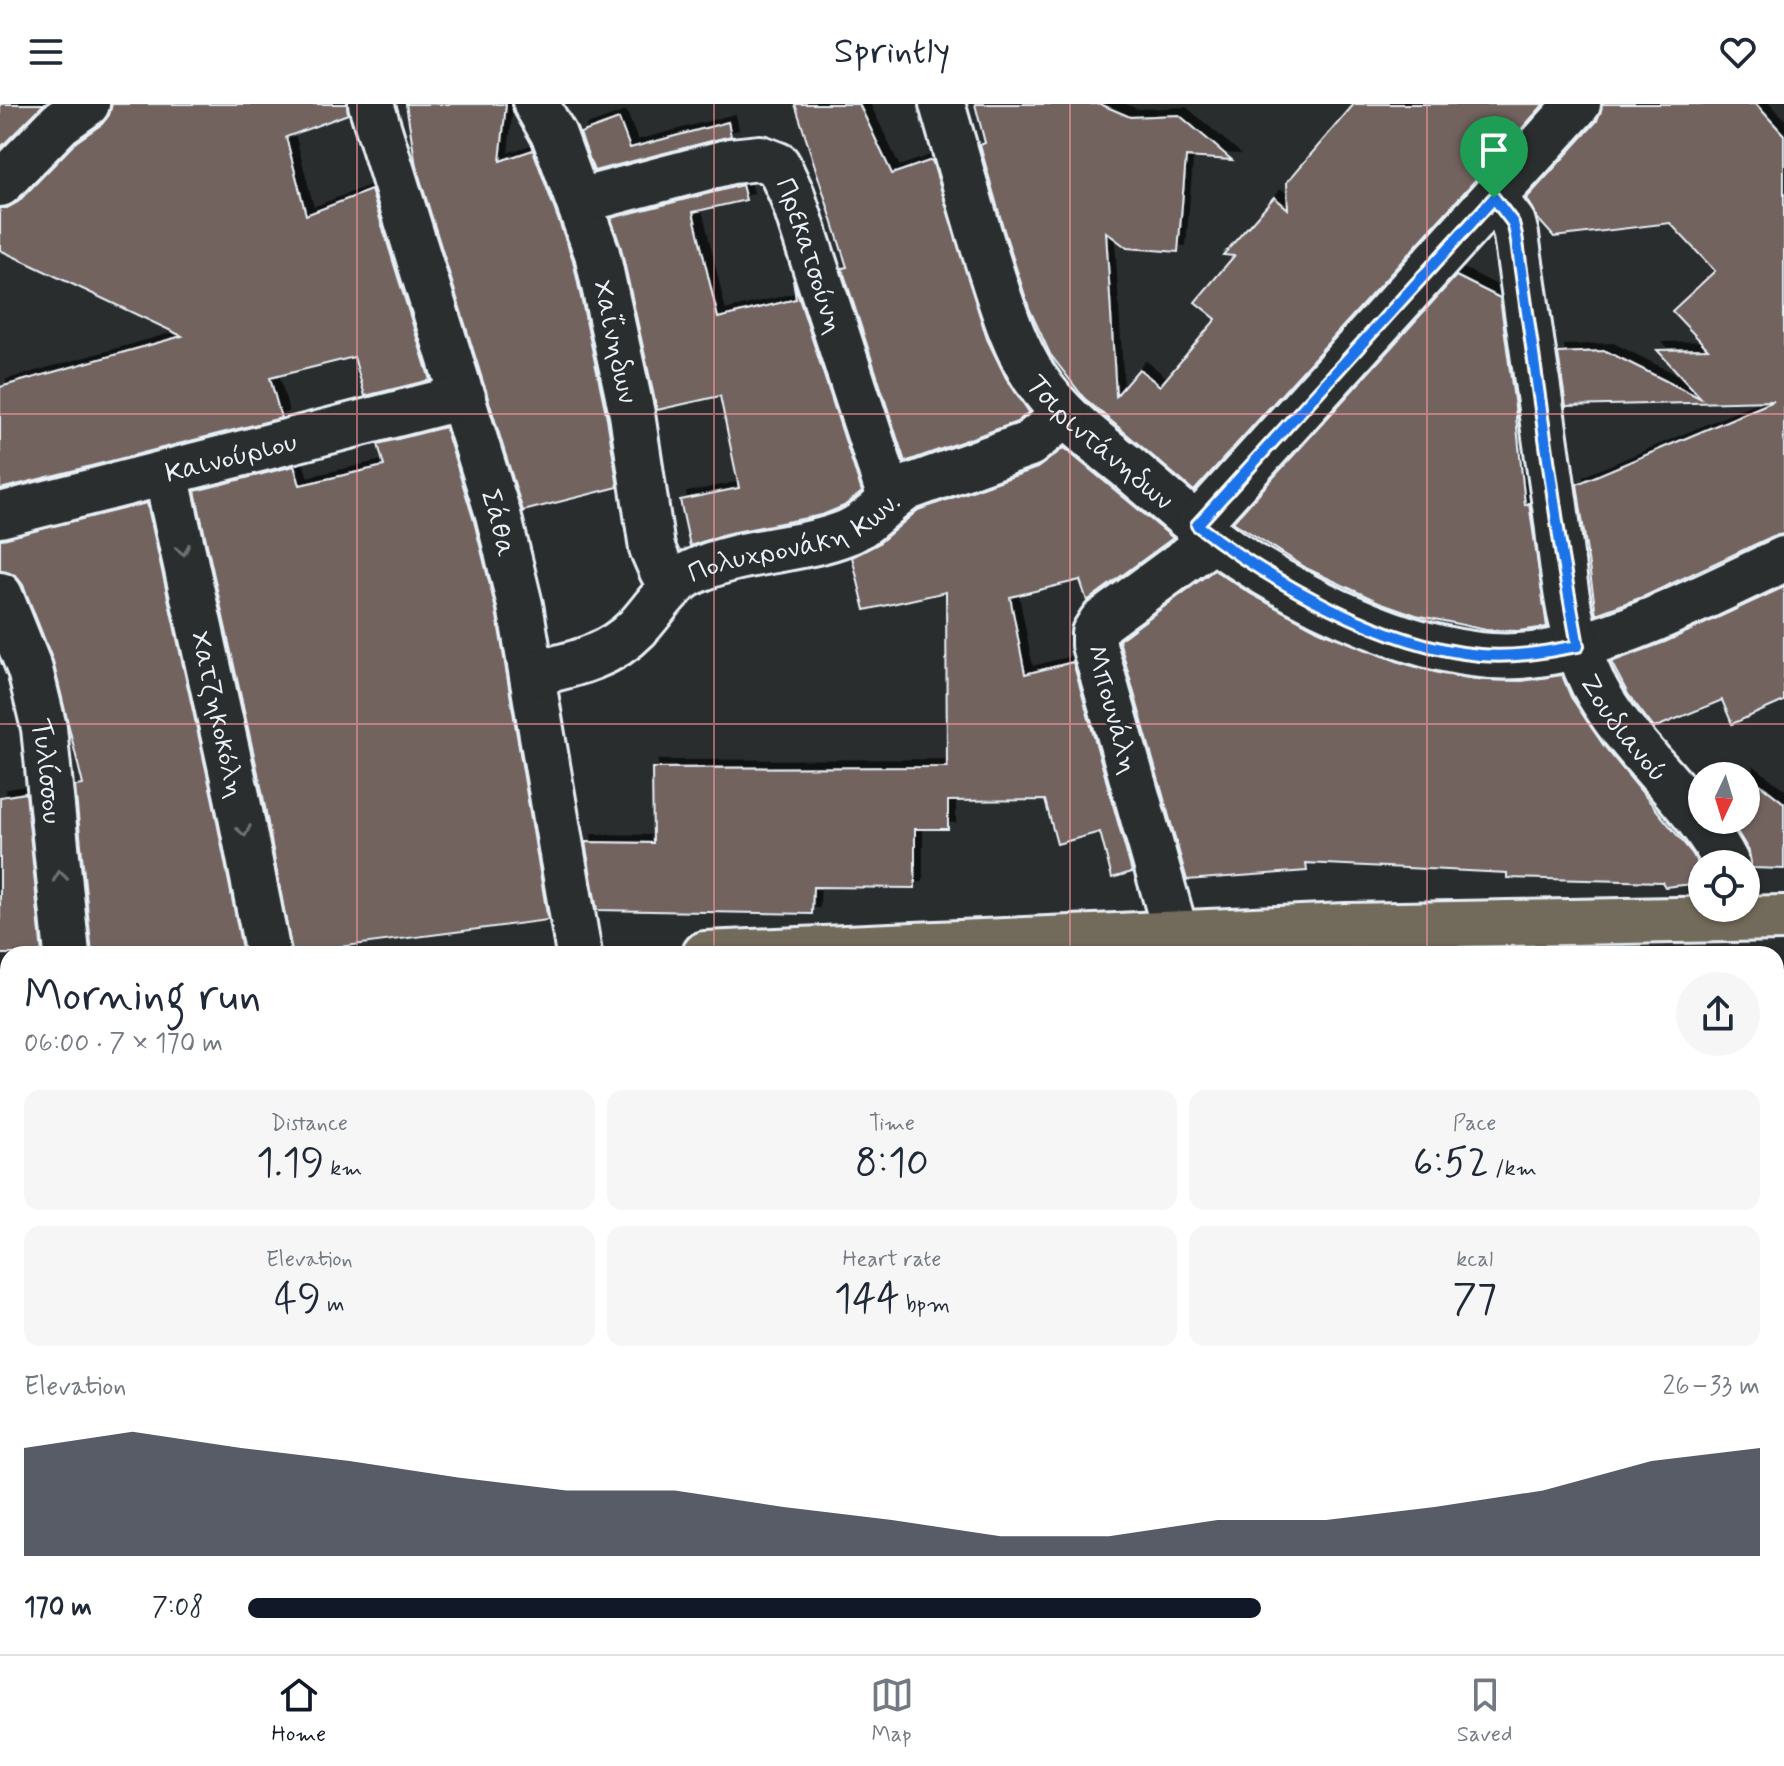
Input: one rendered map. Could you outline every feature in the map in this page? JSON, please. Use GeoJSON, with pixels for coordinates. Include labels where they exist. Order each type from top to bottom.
{"type":"FeatureCollection","features":[{"type":"Feature","properties":{"kind":"main road"},"geometry":{"type":"LineString","coordinates":[[1043,946],[1124,944],[1176,934],[1688,915]]}},
{"type":"Feature","properties":{"kind":"main road"},"geometry":{"type":"LineString","coordinates":[[1760,915],[1784,918]]}},
{"type":"Feature","properties":{"kind":"street","name":"Σάθα"},"geometry":{"type":"LineString","coordinates":[[371,104],[498,514],[520,605],[578,946]]}},
{"type":"Feature","properties":{"kind":"street","name":"Χαΐνηδων"},"geometry":{"type":"LineString","coordinates":[[536,104],[554,135],[597,253],[632,414],[652,548],[662,571],[675,583]]}},
{"type":"Feature","properties":{"kind":"street","name":"Τσιριντάνηδων"},"geometry":{"type":"LineString","coordinates":[[942,104],[983,249],[1012,332],[1034,376],[1065,415],[1206,532],[1235,554],[1324,604],[1376,627],[1434,647],[1478,655],[1519,656],[1578,646],[1645,621],[1784,559]]}},
{"type":"Feature","properties":{"kind":"street"},"geometry":{"type":"LineString","coordinates":[[1206,532],[1578,104]]}},
{"type":"Feature","properties":{"kind":"street"},"geometry":{"type":"LineString","coordinates":[[0,184],[64,110]]}},
{"type":"Feature","properties":{"kind":"street","name":"Πρεκατσούνη"},"geometry":{"type":"LineString","coordinates":[[579,201],[731,161],[760,158],[778,165],[792,195],[890,498]]}},
{"type":"Feature","properties":{"kind":"street","name":"Ζουδιανού"},"geometry":{"type":"LineString","coordinates":[[1494,198],[1513,223],[1516,235],[1562,557],[1578,646],[1593,682],[1618,724],[1718,850]]}},
{"type":"Feature","properties":{"kind":"street","name":"Καινούριου"},"geometry":{"type":"LineString","coordinates":[[0,515],[463,397]]}},
{"type":"Feature","properties":{"kind":"street","name":"Πολυχρονάκη Κων."},"geometry":{"type":"LineString","coordinates":[[532,674],[600,655],[613,648],[636,629],[675,583],[690,573],[851,530],[866,522],[890,498],[924,481],[1029,444],[1065,415]]}},
{"type":"Feature","properties":{"kind":"street","name":"Χατζηκοκόλη"},"geometry":{"type":"LineString","coordinates":[[166,474],[237,796],[266,946]]}},
{"type":"Feature","properties":{"kind":"street","name":"Μπουνάλη"},"geometry":{"type":"LineString","coordinates":[[1176,934],[1094,645],[1094,633],[1101,622],[1206,532]]}},
{"type":"Feature","properties":{"kind":"street","name":"Τυλίσσου"},"geometry":{"type":"LineString","coordinates":[[0,595],[30,670],[44,728],[66,946]]}},
{"type":"Feature","properties":{"kind":"building"},"geometry":{"type":"Polygon","coordinates":[[[0,104],[44,104],[0,148],[0,104]]]}},
{"type":"Feature","properties":{"kind":"building"},"geometry":{"type":"Polygon","coordinates":[[[112,104],[347,104],[348,114],[286,137],[306,215],[371,190],[430,380],[365,396],[354,357],[270,378],[281,418],[0,489],[0,387],[182,336],[0,250],[0,208],[18,202],[76,142],[102,124],[112,104]]]}},
{"type":"Feature","properties":{"kind":"building"},"geometry":{"type":"Polygon","coordinates":[[[406,104],[506,104],[500,161],[533,150],[573,260],[607,418],[618,487],[523,511],[416,166],[406,104]]]}},
{"type":"Feature","properties":{"kind":"building"},"geometry":{"type":"Polygon","coordinates":[[[795,104],[859,104],[892,174],[932,160],[987,339],[1006,378],[1029,412],[1017,422],[905,462],[842,268],[847,267],[795,104]]]}},
{"type":"Feature","properties":{"kind":"building"},"geometry":{"type":"Polygon","coordinates":[[[975,104],[1100,104],[1130,117],[1179,115],[1232,160],[1186,157],[1178,252],[1127,248],[1106,232],[1116,396],[1139,369],[1160,386],[1216,319],[1195,302],[1234,256],[1223,255],[1274,197],[1288,209],[1287,182],[1354,104],[1544,104],[1194,491],[1084,398],[1050,354],[1029,308],[1003,227],[980,145],[985,143],[975,104]]]}},
{"type":"Feature","properties":{"kind":"building"},"geometry":{"type":"Polygon","coordinates":[[[1602,104],[1756,104],[1784,135],[1784,534],[1773,536],[1645,596],[1596,614],[1577,484],[1774,401],[1566,406],[1558,353],[1606,351],[1702,399],[1657,350],[1708,349],[1672,311],[1715,271],[1670,223],[1554,237],[1526,199],[1597,121],[1602,104]]]}},
{"type":"Feature","properties":{"kind":"building"},"geometry":{"type":"Polygon","coordinates":[[[619,119],[630,148],[728,122],[731,136],[594,171],[580,133],[619,119]]]}},
{"type":"Feature","properties":{"kind":"building"},"geometry":{"type":"Polygon","coordinates":[[[742,185],[746,200],[693,212],[718,318],[796,299],[793,280],[862,492],[844,506],[822,515],[725,534],[690,546],[680,500],[739,488],[720,396],[657,410],[621,248],[611,218],[742,185]]]}},
{"type":"Feature","properties":{"kind":"building"},"geometry":{"type":"Polygon","coordinates":[[[1456,276],[1500,298],[1525,505],[1529,503],[1547,627],[1518,631],[1486,630],[1416,615],[1379,602],[1308,569],[1233,522],[1456,276]]]}},
{"type":"Feature","properties":{"kind":"building"},"geometry":{"type":"Polygon","coordinates":[[[445,427],[474,521],[496,610],[548,920],[346,946],[291,946],[262,791],[195,491],[294,466],[300,485],[384,466],[378,444],[445,427]]]}},
{"type":"Feature","properties":{"kind":"building"},"geometry":{"type":"Polygon","coordinates":[[[1064,448],[1173,538],[1087,601],[1080,580],[1010,597],[1025,674],[1073,662],[1132,872],[1112,878],[1100,832],[1057,844],[1045,800],[948,801],[948,829],[915,829],[915,888],[813,887],[812,914],[597,910],[585,842],[653,843],[652,768],[947,767],[946,592],[865,610],[852,557],[878,544],[918,510],[1037,468],[1064,448]]]}},
{"type":"Feature","properties":{"kind":"building"},"geometry":{"type":"Polygon","coordinates":[[[147,503],[213,801],[241,946],[91,946],[75,786],[83,785],[53,661],[23,585],[15,575],[0,571],[0,539],[147,503]]]}},
{"type":"Feature","properties":{"kind":"building"},"geometry":{"type":"Polygon","coordinates":[[[1214,570],[1321,632],[1402,663],[1442,674],[1483,680],[1522,681],[1562,675],[1571,697],[1604,746],[1690,850],[1688,885],[1665,887],[1662,882],[1507,878],[1507,873],[1306,863],[1307,871],[1187,880],[1119,640],[1214,570]]]}},
{"type":"Feature","properties":{"kind":"building"},"geometry":{"type":"Polygon","coordinates":[[[1784,587],[1784,701],[1732,724],[1722,700],[1654,728],[1628,694],[1611,662],[1665,642],[1784,587]]]}},
{"type":"Feature","properties":{"kind":"building"},"geometry":{"type":"Polygon","coordinates":[[[1760,784],[1784,803],[1784,869],[1760,868],[1760,850],[1748,850],[1739,834],[1760,834],[1760,784]]]}},
{"type":"Feature","properties":{"kind":"building"},"geometry":{"type":"Polygon","coordinates":[[[26,793],[41,946],[0,946],[0,797],[26,793]]]}},
{"type":"Feature","properties":{"kind":"route"},"geometry":{"type":"LineString","coordinates":[[1494,198],[1513,223],[1516,235],[1562,557],[1578,646],[1519,656],[1458,652],[1376,627],[1290,586],[1235,554],[1197,525],[1494,198]]}}]}
